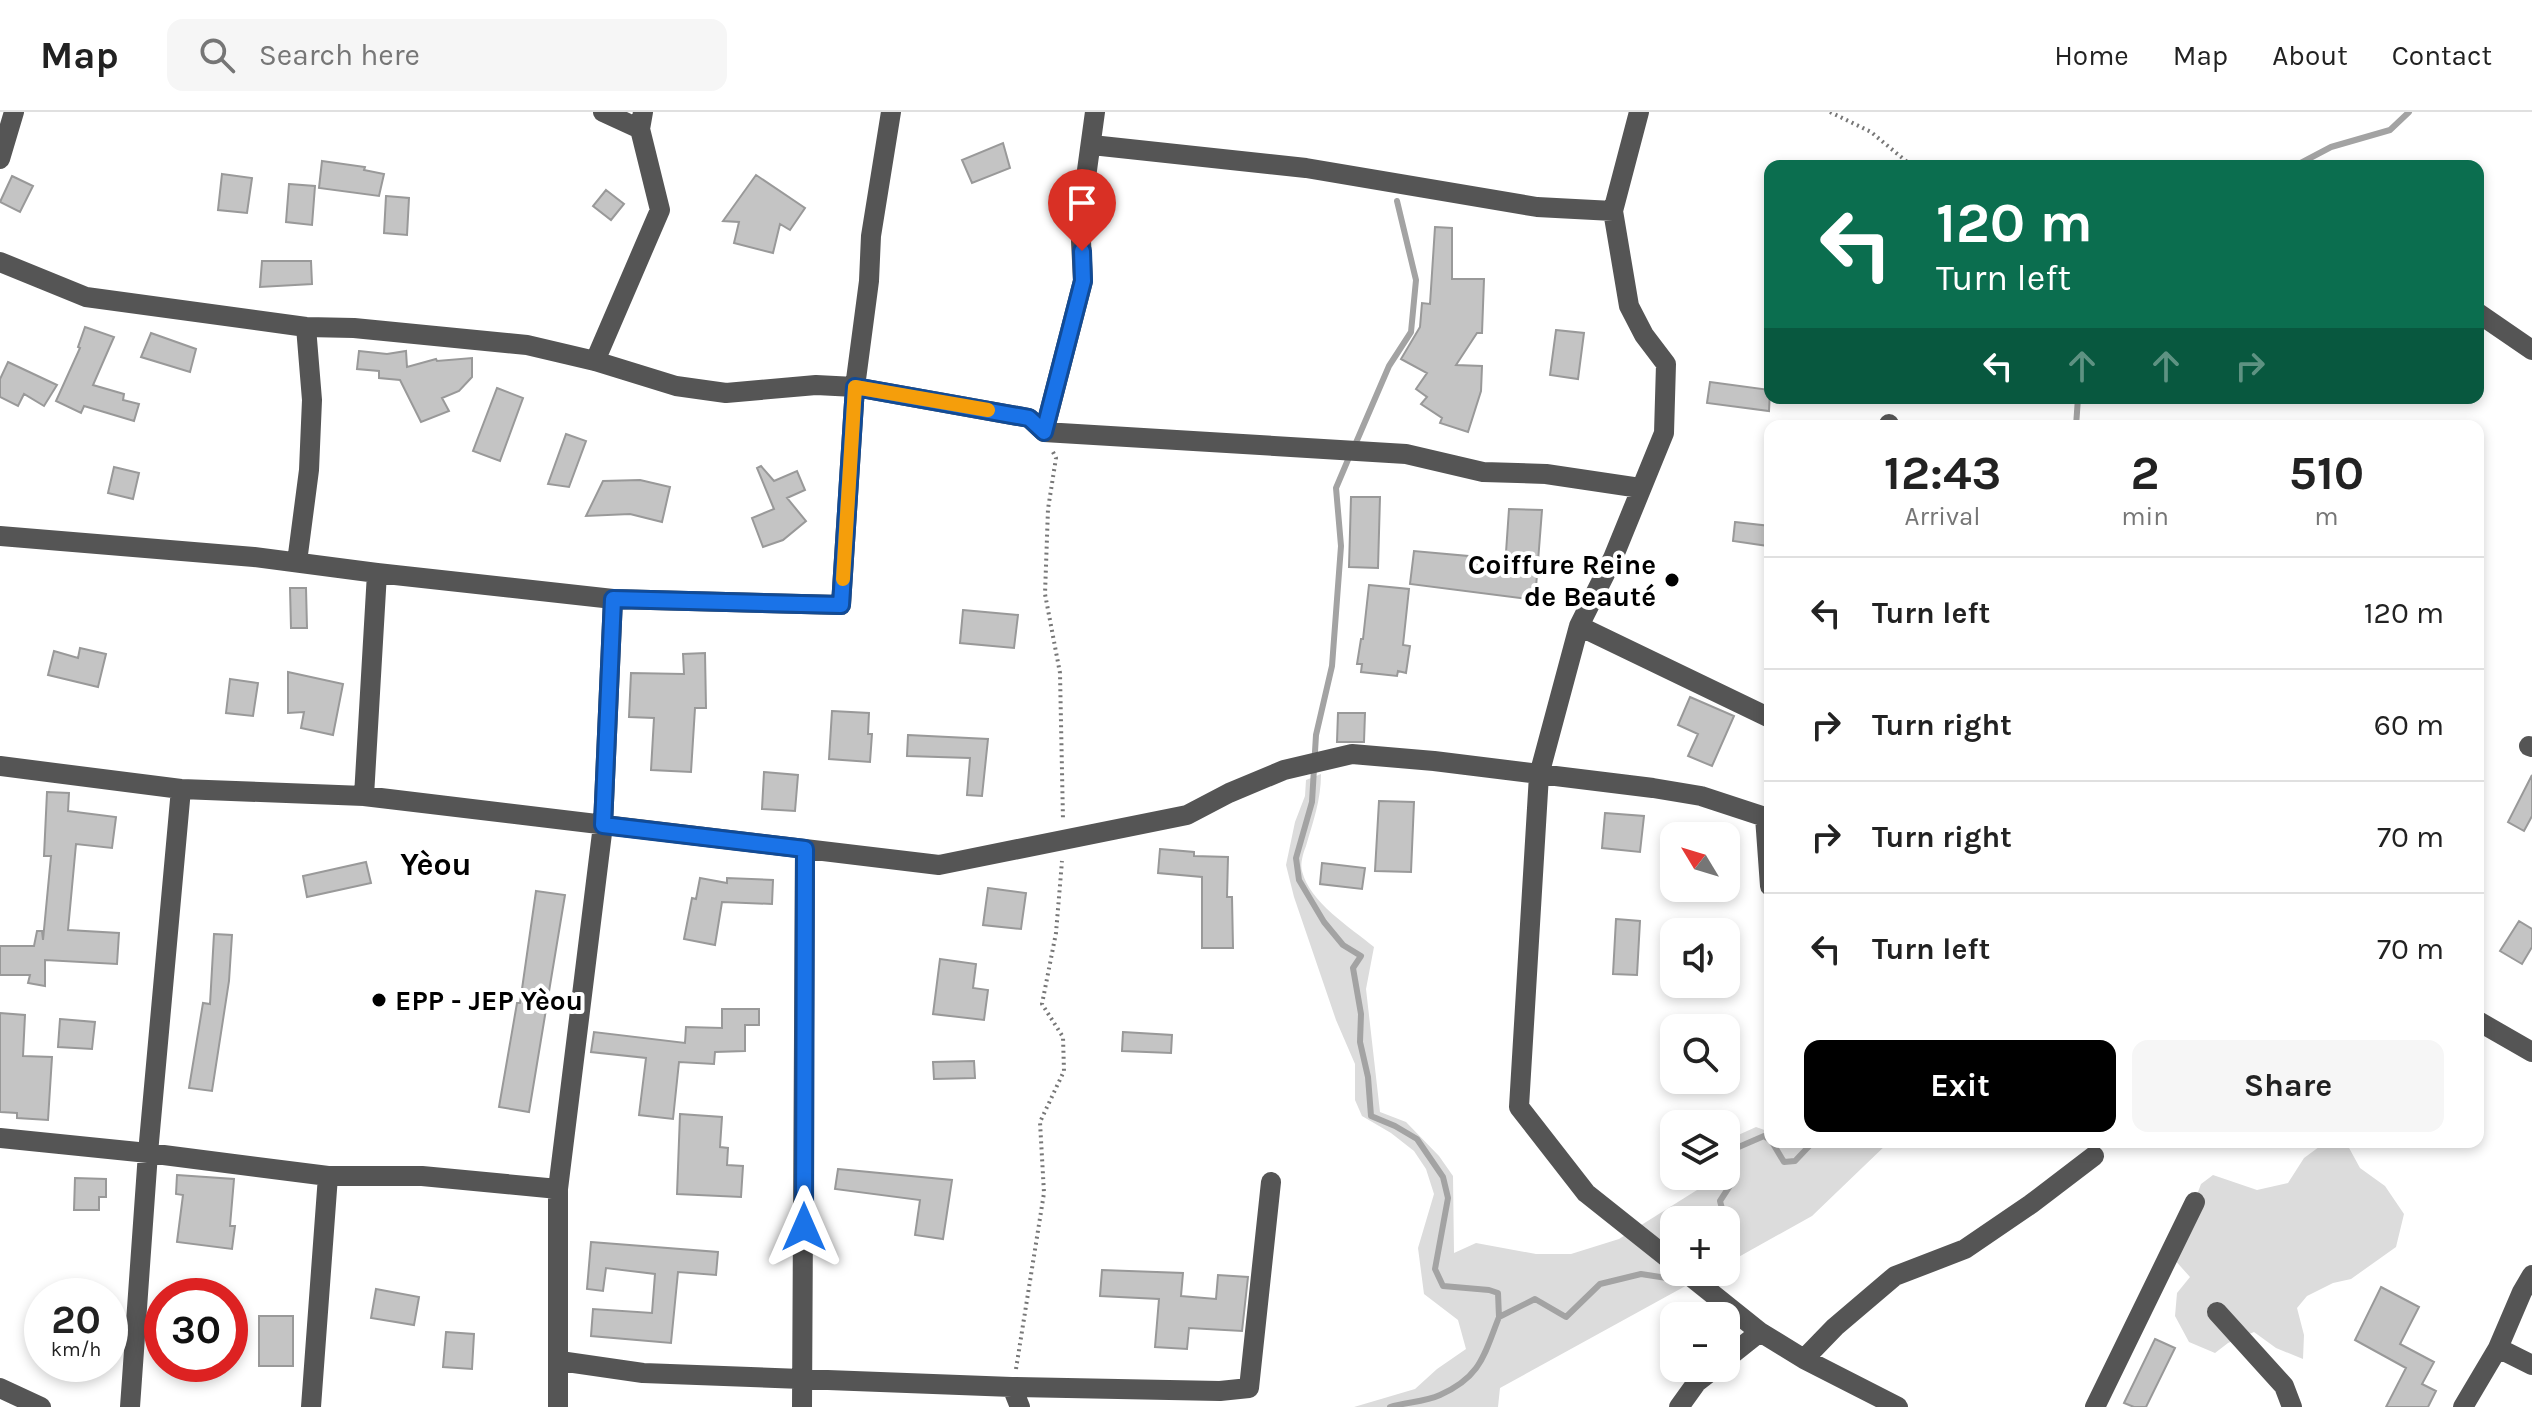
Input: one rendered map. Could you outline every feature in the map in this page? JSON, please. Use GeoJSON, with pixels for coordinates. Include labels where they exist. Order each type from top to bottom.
{"type":"FeatureCollection","features":[{"type":"Feature","properties":{"kind":"street"},"geometry":{"type":"LineString","coordinates":[[0,159],[14,112]]}},
{"type":"Feature","properties":{"kind":"street"},"geometry":{"type":"LineString","coordinates":[[595,361],[660,210],[642,120],[603,112]]}},
{"type":"Feature","properties":{"kind":"street"},"geometry":{"type":"LineString","coordinates":[[0,536],[297,562],[613,599],[841,605],[855,387],[869,281],[871,236],[891,112]]}},
{"type":"Feature","properties":{"kind":"street"},"geometry":{"type":"LineString","coordinates":[[1044,432],[1083,281],[1080,221],[1095,112]]}},
{"type":"Feature","properties":{"kind":"street"},"geometry":{"type":"LineString","coordinates":[[1639,112],[1613,211],[1629,306],[1644,335],[1666,364],[1664,433],[1613,558],[1579,626],[1539,775],[1519,1107],[1586,1193],[1660,1252]]}},
{"type":"Feature","properties":{"kind":"street"},"geometry":{"type":"LineString","coordinates":[[1092,145],[1306,168],[1537,207],[1613,211]]}},
{"type":"Feature","properties":{"kind":"street"},"geometry":{"type":"LineString","coordinates":[[0,262],[86,297],[306,327],[354,328],[527,345],[595,361],[676,386],[726,393],[816,385],[855,387],[1029,418],[1044,432],[1406,454],[1483,472],[1546,474],[1640,488]]}},
{"type":"Feature","properties":{"kind":"street"},"geometry":{"type":"LineString","coordinates":[[2484,317],[2532,350]]}},
{"type":"Feature","properties":{"kind":"street"},"geometry":{"type":"LineString","coordinates":[[297,562],[309,470],[312,400],[306,327]]}},
{"type":"Feature","properties":{"kind":"street"},"geometry":{"type":"LineString","coordinates":[[364,796],[377,573]]}},
{"type":"Feature","properties":{"kind":"street"},"geometry":{"type":"LineString","coordinates":[[558,1407],[558,1189],[603,825],[613,599]]}},
{"type":"Feature","properties":{"kind":"street"},"geometry":{"type":"LineString","coordinates":[[1579,626],[1764,715]]}},
{"type":"Feature","properties":{"kind":"street"},"geometry":{"type":"LineString","coordinates":[[0,766],[181,789],[364,796],[507,811],[939,865],[1187,815],[1229,793],[1311,762],[1352,754],[1434,761],[1701,796],[1764,817]]}},
{"type":"Feature","properties":{"kind":"street"},"geometry":{"type":"LineString","coordinates":[[130,1407],[148,1153],[181,789]]}},
{"type":"Feature","properties":{"kind":"street"},"geometry":{"type":"LineString","coordinates":[[802,1407],[805,849]]}},
{"type":"Feature","properties":{"kind":"street"},"geometry":{"type":"LineString","coordinates":[[2484,1024],[2532,1052]]}},
{"type":"Feature","properties":{"kind":"street"},"geometry":{"type":"LineString","coordinates":[[0,1138],[328,1176],[422,1176],[558,1189]]}},
{"type":"Feature","properties":{"kind":"street"},"geometry":{"type":"LineString","coordinates":[[1804,1359],[1835,1327],[1895,1276],[1965,1249],[2094,1156]]}},
{"type":"Feature","properties":{"kind":"street"},"geometry":{"type":"LineString","coordinates":[[311,1407],[328,1176]]}},
{"type":"Feature","properties":{"kind":"street"},"geometry":{"type":"LineString","coordinates":[[560,1361],[643,1373],[1012,1387],[1220,1391],[1249,1388],[1271,1182]]}},
{"type":"Feature","properties":{"kind":"street"},"geometry":{"type":"LineString","coordinates":[[2095,1407],[2195,1202]]}},
{"type":"Feature","properties":{"kind":"street"},"geometry":{"type":"LineString","coordinates":[[2463,1407],[2498,1348],[2532,1275]]}},
{"type":"Feature","properties":{"kind":"street"},"geometry":{"type":"LineString","coordinates":[[1702,1286],[1760,1332],[1804,1359],[1898,1407]]}},
{"type":"Feature","properties":{"kind":"street"},"geometry":{"type":"LineString","coordinates":[[2217,1312],[2284,1386],[2292,1407]]}},
{"type":"Feature","properties":{"kind":"street"},"geometry":{"type":"LineString","coordinates":[[1740,1348],[1760,1332]]}},
{"type":"Feature","properties":{"kind":"street"},"geometry":{"type":"LineString","coordinates":[[2498,1348],[2532,1365]]}},
{"type":"Feature","properties":{"kind":"street"},"geometry":{"type":"LineString","coordinates":[[1679,1407],[1697,1382]]}},
{"type":"Feature","properties":{"kind":"street"},"geometry":{"type":"LineString","coordinates":[[1012,1387],[1020,1407]]}},
{"type":"Feature","properties":{"kind":"street"},"geometry":{"type":"LineString","coordinates":[[0,1388],[41,1407]]}},
{"type":"Feature","properties":{"kind":"path"},"geometry":{"type":"LineString","coordinates":[[1830,112],[1871,132],[1905,160]]}},
{"type":"Feature","properties":{"kind":"path"},"geometry":{"type":"LineString","coordinates":[[1012,1387],[1044,1193],[1040,1122],[1064,1071],[1063,1037],[1042,1004],[1056,933],[1063,839],[1060,673],[1045,594],[1048,509],[1056,458],[1044,432]]}},
{"type":"Feature","properties":{"kind":"shaded area"},"geometry":{"type":"Polygon","coordinates":[[[1321,774],[1318,802],[1303,855],[1302,871],[1306,883],[1322,904],[1374,947],[1366,989],[1380,1112],[1406,1122],[1439,1156],[1453,1176],[1454,1253],[1476,1243],[1536,1254],[1571,1254],[1619,1239],[1660,1213],[1660,1286],[1686,1286],[1500,1388],[1498,1407],[1354,1407],[1415,1389],[1466,1349],[1458,1320],[1424,1294],[1418,1248],[1434,1194],[1426,1169],[1414,1151],[1362,1116],[1355,1100],[1355,1064],[1336,1020],[1294,897],[1286,865],[1295,822],[1305,796],[1306,780],[1321,774]]]}},
{"type":"Feature","properties":{"kind":"shaded area"},"geometry":{"type":"Polygon","coordinates":[[[1756,1127],[1764,1130],[1764,1148],[1883,1148],[1812,1216],[1740,1256],[1740,1206],[1672,1206],[1697,1190],[1740,1190],[1740,1134],[1756,1127]]]}},
{"type":"Feature","properties":{"kind":"shaded area"},"geometry":{"type":"Polygon","coordinates":[[[2318,1148],[2349,1148],[2360,1168],[2385,1186],[2404,1214],[2396,1247],[2351,1279],[2333,1283],[2307,1296],[2297,1308],[2304,1335],[2303,1359],[2276,1348],[2254,1332],[2228,1343],[2215,1353],[2189,1342],[2175,1316],[2177,1293],[2190,1277],[2173,1258],[2201,1184],[2213,1175],[2257,1190],[2288,1183],[2304,1158],[2318,1148]]]}},
{"type":"Feature","properties":{"kind":"building"},"geometry":{"type":"Polygon","coordinates":[[[1003,143],[1010,168],[972,183],[962,160],[1003,143]]]}},
{"type":"Feature","properties":{"kind":"building"},"geometry":{"type":"Polygon","coordinates":[[[322,161],[365,167],[364,170],[384,174],[379,196],[319,188],[322,161]]]}},
{"type":"Feature","properties":{"kind":"building"},"geometry":{"type":"Polygon","coordinates":[[[222,174],[252,178],[247,213],[218,210],[222,174]]]}},
{"type":"Feature","properties":{"kind":"building"},"geometry":{"type":"Polygon","coordinates":[[[756,175],[805,208],[790,230],[780,224],[773,253],[734,243],[739,222],[723,221],[756,175]]]}},
{"type":"Feature","properties":{"kind":"building"},"geometry":{"type":"Polygon","coordinates":[[[12,176],[33,186],[20,212],[0,202],[12,176]]]}},
{"type":"Feature","properties":{"kind":"building"},"geometry":{"type":"Polygon","coordinates":[[[289,184],[315,186],[312,225],[286,222],[289,184]]]}},
{"type":"Feature","properties":{"kind":"building"},"geometry":{"type":"Polygon","coordinates":[[[606,190],[624,204],[611,220],[593,206],[606,190]]]}},
{"type":"Feature","properties":{"kind":"building"},"geometry":{"type":"Polygon","coordinates":[[[386,196],[409,198],[407,235],[384,233],[386,196]]]}},
{"type":"Feature","properties":{"kind":"building"},"geometry":{"type":"Polygon","coordinates":[[[1435,227],[1452,228],[1452,279],[1484,279],[1482,333],[1477,333],[1456,365],[1482,366],[1481,391],[1468,432],[1440,423],[1442,418],[1421,404],[1427,397],[1416,389],[1427,373],[1401,359],[1420,327],[1422,303],[1430,304],[1435,227]]]}},
{"type":"Feature","properties":{"kind":"building"},"geometry":{"type":"Polygon","coordinates":[[[262,261],[311,261],[312,284],[260,287],[262,261]]]}},
{"type":"Feature","properties":{"kind":"building"},"geometry":{"type":"Polygon","coordinates":[[[85,327],[114,337],[93,385],[124,394],[123,400],[139,404],[134,421],[84,406],[81,413],[56,401],[80,348],[85,327]]]}},
{"type":"Feature","properties":{"kind":"building"},"geometry":{"type":"Polygon","coordinates":[[[1556,330],[1584,333],[1578,379],[1550,375],[1556,330]]]}},
{"type":"Feature","properties":{"kind":"building"},"geometry":{"type":"Polygon","coordinates":[[[151,333],[196,349],[190,372],[141,357],[151,333]]]}},
{"type":"Feature","properties":{"kind":"building"},"geometry":{"type":"Polygon","coordinates":[[[359,351],[387,354],[406,351],[407,367],[436,359],[472,358],[472,377],[459,391],[442,398],[449,411],[421,422],[400,380],[379,378],[379,371],[357,369],[359,351]]]}},
{"type":"Feature","properties":{"kind":"building"},"geometry":{"type":"Polygon","coordinates":[[[8,362],[57,385],[44,406],[24,394],[18,406],[0,397],[0,379],[8,362]]]}},
{"type":"Feature","properties":{"kind":"building"},"geometry":{"type":"Polygon","coordinates":[[[1710,382],[1764,389],[1764,404],[1769,404],[1769,411],[1707,403],[1710,382]]]}},
{"type":"Feature","properties":{"kind":"building"},"geometry":{"type":"Polygon","coordinates":[[[497,388],[523,398],[500,461],[473,451],[497,388]]]}},
{"type":"Feature","properties":{"kind":"building"},"geometry":{"type":"Polygon","coordinates":[[[566,434],[586,441],[569,487],[548,484],[566,434]]]}},
{"type":"Feature","properties":{"kind":"building"},"geometry":{"type":"Polygon","coordinates":[[[761,466],[774,481],[797,471],[805,490],[787,498],[806,521],[783,540],[763,547],[752,518],[774,509],[757,468],[761,466]]]}},
{"type":"Feature","properties":{"kind":"building"},"geometry":{"type":"Polygon","coordinates":[[[114,467],[139,473],[133,499],[108,493],[114,467]]]}},
{"type":"Feature","properties":{"kind":"building"},"geometry":{"type":"Polygon","coordinates":[[[640,480],[670,487],[662,522],[630,514],[586,516],[603,481],[640,480]]]}},
{"type":"Feature","properties":{"kind":"building"},"geometry":{"type":"Polygon","coordinates":[[[1351,497],[1380,497],[1378,568],[1349,567],[1351,497]]]}},
{"type":"Feature","properties":{"kind":"building"},"geometry":{"type":"Polygon","coordinates":[[[1509,509],[1542,510],[1535,600],[1410,584],[1414,551],[1468,556],[1467,563],[1505,567],[1509,509]]]}},
{"type":"Feature","properties":{"kind":"building"},"geometry":{"type":"Polygon","coordinates":[[[1735,522],[1764,525],[1764,545],[1733,541],[1735,522]]]}},
{"type":"Feature","properties":{"kind":"building"},"geometry":{"type":"Polygon","coordinates":[[[1369,585],[1409,589],[1403,645],[1410,646],[1406,673],[1398,671],[1397,676],[1361,672],[1362,664],[1357,664],[1369,585]]]}},
{"type":"Feature","properties":{"kind":"building"},"geometry":{"type":"Polygon","coordinates":[[[290,588],[306,588],[307,628],[291,628],[290,588]]]}},
{"type":"Feature","properties":{"kind":"building"},"geometry":{"type":"Polygon","coordinates":[[[963,610],[1018,615],[1014,648],[960,643],[963,610]]]}},
{"type":"Feature","properties":{"kind":"building"},"geometry":{"type":"Polygon","coordinates":[[[80,648],[106,654],[98,687],[48,675],[54,651],[78,658],[80,648]]]}},
{"type":"Feature","properties":{"kind":"building"},"geometry":{"type":"Polygon","coordinates":[[[705,653],[706,708],[695,708],[691,772],[651,770],[654,718],[629,717],[631,673],[684,674],[683,654],[705,653]]]}},
{"type":"Feature","properties":{"kind":"building"},"geometry":{"type":"Polygon","coordinates":[[[288,672],[343,684],[333,735],[301,728],[304,712],[288,713],[288,672]]]}},
{"type":"Feature","properties":{"kind":"building"},"geometry":{"type":"Polygon","coordinates":[[[230,679],[258,683],[253,716],[226,713],[230,679]]]}},
{"type":"Feature","properties":{"kind":"building"},"geometry":{"type":"Polygon","coordinates":[[[1690,697],[1734,716],[1712,766],[1688,756],[1698,734],[1678,725],[1690,697]]]}},
{"type":"Feature","properties":{"kind":"building"},"geometry":{"type":"Polygon","coordinates":[[[832,711],[869,713],[868,734],[872,734],[870,762],[829,759],[832,711]]]}},
{"type":"Feature","properties":{"kind":"building"},"geometry":{"type":"Polygon","coordinates":[[[1338,713],[1365,713],[1364,742],[1337,742],[1338,713]]]}},
{"type":"Feature","properties":{"kind":"building"},"geometry":{"type":"Polygon","coordinates":[[[908,735],[988,739],[982,796],[967,795],[970,758],[907,756],[908,735]]]}},
{"type":"Feature","properties":{"kind":"building"},"geometry":{"type":"Polygon","coordinates":[[[764,772],[798,775],[795,811],[762,809],[764,772]]]}},
{"type":"Feature","properties":{"kind":"building"},"geometry":{"type":"Polygon","coordinates":[[[2532,775],[2532,816],[2524,831],[2508,822],[2532,775]]]}},
{"type":"Feature","properties":{"kind":"building"},"geometry":{"type":"Polygon","coordinates":[[[47,792],[69,793],[68,811],[116,817],[112,848],[76,844],[68,930],[119,933],[117,964],[45,960],[45,986],[28,983],[30,975],[0,975],[0,946],[34,946],[37,931],[42,931],[43,940],[51,856],[44,856],[47,792]]]}},
{"type":"Feature","properties":{"kind":"building"},"geometry":{"type":"Polygon","coordinates":[[[1379,801],[1414,802],[1411,872],[1375,871],[1379,801]]]}},
{"type":"Feature","properties":{"kind":"building"},"geometry":{"type":"Polygon","coordinates":[[[1605,813],[1644,816],[1640,852],[1602,848],[1605,813]]]}},
{"type":"Feature","properties":{"kind":"building"},"geometry":{"type":"Polygon","coordinates":[[[1160,849],[1194,852],[1194,856],[1228,857],[1227,897],[1232,897],[1233,948],[1202,948],[1202,877],[1158,873],[1160,849]]]}},
{"type":"Feature","properties":{"kind":"building"},"geometry":{"type":"Polygon","coordinates":[[[366,862],[371,883],[307,897],[303,876],[366,862]]]}},
{"type":"Feature","properties":{"kind":"building"},"geometry":{"type":"Polygon","coordinates":[[[1322,863],[1365,868],[1362,889],[1320,884],[1322,863]]]}},
{"type":"Feature","properties":{"kind":"building"},"geometry":{"type":"Polygon","coordinates":[[[700,878],[727,883],[727,878],[773,880],[772,904],[722,902],[715,945],[684,939],[692,898],[696,899],[700,878]]]}},
{"type":"Feature","properties":{"kind":"building"},"geometry":{"type":"Polygon","coordinates":[[[988,888],[1026,893],[1021,929],[983,925],[988,888]]]}},
{"type":"Feature","properties":{"kind":"building"},"geometry":{"type":"Polygon","coordinates":[[[536,891],[565,895],[529,1112],[499,1107],[517,1003],[520,1003],[536,891]]]}},
{"type":"Feature","properties":{"kind":"building"},"geometry":{"type":"Polygon","coordinates":[[[1616,919],[1640,921],[1637,975],[1613,974],[1616,919]]]}},
{"type":"Feature","properties":{"kind":"building"},"geometry":{"type":"Polygon","coordinates":[[[2519,921],[2532,929],[2532,947],[2522,964],[2500,951],[2519,921]]]}},
{"type":"Feature","properties":{"kind":"building"},"geometry":{"type":"Polygon","coordinates":[[[214,934],[232,935],[229,981],[212,1091],[189,1088],[203,1003],[210,1004],[214,934]]]}},
{"type":"Feature","properties":{"kind":"building"},"geometry":{"type":"Polygon","coordinates":[[[940,959],[976,964],[973,988],[988,990],[984,1020],[933,1014],[940,959]]]}},
{"type":"Feature","properties":{"kind":"building"},"geometry":{"type":"Polygon","coordinates":[[[722,1009],[759,1009],[759,1025],[745,1025],[745,1051],[715,1052],[714,1064],[679,1062],[673,1119],[639,1115],[646,1058],[591,1052],[594,1032],[685,1043],[686,1027],[722,1028],[722,1009]]]}},
{"type":"Feature","properties":{"kind":"building"},"geometry":{"type":"Polygon","coordinates":[[[0,1013],[25,1015],[23,1056],[52,1057],[48,1120],[17,1118],[17,1113],[0,1112],[0,1013]]]}},
{"type":"Feature","properties":{"kind":"building"},"geometry":{"type":"Polygon","coordinates":[[[60,1019],[95,1022],[92,1049],[58,1047],[60,1019]]]}},
{"type":"Feature","properties":{"kind":"building"},"geometry":{"type":"Polygon","coordinates":[[[1123,1032],[1172,1035],[1171,1053],[1122,1051],[1123,1032]]]}},
{"type":"Feature","properties":{"kind":"building"},"geometry":{"type":"Polygon","coordinates":[[[974,1061],[975,1078],[934,1079],[933,1062],[974,1061]]]}},
{"type":"Feature","properties":{"kind":"building"},"geometry":{"type":"Polygon","coordinates":[[[680,1114],[722,1117],[720,1147],[728,1148],[727,1165],[743,1166],[741,1197],[677,1194],[680,1114]]]}},
{"type":"Feature","properties":{"kind":"building"},"geometry":{"type":"Polygon","coordinates":[[[838,1169],[952,1180],[943,1239],[915,1235],[920,1200],[835,1189],[838,1169]]]}},
{"type":"Feature","properties":{"kind":"building"},"geometry":{"type":"Polygon","coordinates":[[[177,1175],[234,1179],[230,1226],[235,1226],[232,1249],[177,1242],[183,1195],[176,1194],[177,1175]]]}},
{"type":"Feature","properties":{"kind":"building"},"geometry":{"type":"Polygon","coordinates":[[[75,1178],[106,1179],[106,1197],[99,1197],[99,1210],[74,1210],[75,1178]]]}},
{"type":"Feature","properties":{"kind":"building"},"geometry":{"type":"Polygon","coordinates":[[[591,1242],[718,1252],[716,1275],[678,1272],[671,1343],[591,1336],[593,1309],[652,1313],[655,1274],[606,1268],[603,1291],[587,1289],[591,1242]]]}},
{"type":"Feature","properties":{"kind":"building"},"geometry":{"type":"Polygon","coordinates":[[[1102,1270],[1183,1273],[1181,1296],[1216,1299],[1218,1275],[1248,1277],[1242,1331],[1189,1328],[1187,1349],[1155,1347],[1159,1299],[1100,1296],[1102,1270]]]}},
{"type":"Feature","properties":{"kind":"building"},"geometry":{"type":"Polygon","coordinates":[[[2381,1287],[2419,1307],[2400,1344],[2434,1362],[2422,1384],[2436,1391],[2428,1407],[2386,1407],[2406,1368],[2355,1340],[2381,1287]]]}},
{"type":"Feature","properties":{"kind":"building"},"geometry":{"type":"Polygon","coordinates":[[[376,1289],[419,1297],[414,1325],[371,1318],[376,1289]]]}},
{"type":"Feature","properties":{"kind":"building"},"geometry":{"type":"Polygon","coordinates":[[[259,1316],[293,1316],[293,1366],[259,1366],[259,1316]]]}},
{"type":"Feature","properties":{"kind":"building"},"geometry":{"type":"Polygon","coordinates":[[[446,1332],[474,1334],[472,1369],[443,1367],[446,1332]]]}},
{"type":"Feature","properties":{"kind":"building"},"geometry":{"type":"Polygon","coordinates":[[[2155,1339],[2175,1348],[2146,1407],[2134,1407],[2124,1403],[2155,1339]]]}},
{"type":"Feature","properties":{"kind":"waterway"},"geometry":{"type":"LineString","coordinates":[[2306,160],[2331,147],[2390,130],[2409,112]]}},
{"type":"Feature","properties":{"kind":"waterway"},"geometry":{"type":"LineString","coordinates":[[1355,445],[1389,366],[1411,332],[1416,280],[1397,201]]}},
{"type":"Feature","properties":{"kind":"waterway"},"geometry":{"type":"LineString","coordinates":[[2076,420],[2078,404]]}},
{"type":"Feature","properties":{"kind":"waterway"},"geometry":{"type":"LineString","coordinates":[[1350,455],[1336,488],[1341,546],[1332,666],[1316,735],[1312,802],[1296,858],[1299,880],[1324,922],[1343,945],[1361,956],[1353,968],[1371,1116],[1417,1139],[1443,1177],[1448,1198],[1435,1269],[1443,1286],[1498,1293],[1499,1317]]}},
{"type":"Feature","properties":{"kind":"waterway"},"geometry":{"type":"LineString","coordinates":[[1721,1206],[1720,1201],[1733,1181],[1734,1149],[1764,1136]]}},
{"type":"Feature","properties":{"kind":"waterway"},"geometry":{"type":"LineString","coordinates":[[1776,1148],[1784,1162],[1795,1161],[1807,1148]]}},
{"type":"Feature","properties":{"kind":"waterway"},"geometry":{"type":"LineString","coordinates":[[1390,1407],[1434,1397],[1464,1381],[1479,1364],[1499,1317],[1535,1299],[1566,1317],[1600,1284],[1641,1274],[1660,1277]]}},
{"type":"Feature","properties":{"kind":"slow traffic"},"geometry":{"type":"LineString","coordinates":[[843,579],[855,387],[988,410]]}},
{"type":"Feature","properties":{"kind":"place","name":"Coiffure Reine de Beauté"},"geometry":{"type":"Point","coordinates":[1672,580]}},
{"type":"Feature","properties":{"kind":"place","name":"EPP - JEP Yèou"},"geometry":{"type":"Point","coordinates":[379,1000]}},
{"type":"Feature","properties":{"kind":"district","name":"Yèou"},"geometry":{"type":"Point","coordinates":[436,864]}},
{"type":"Feature","properties":{"kind":"route"},"geometry":{"type":"LineString","coordinates":[[804,1227],[805,849],[603,825],[613,599],[841,605],[855,387],[1029,418],[1044,432],[1083,281],[1082,251]]}}]}
